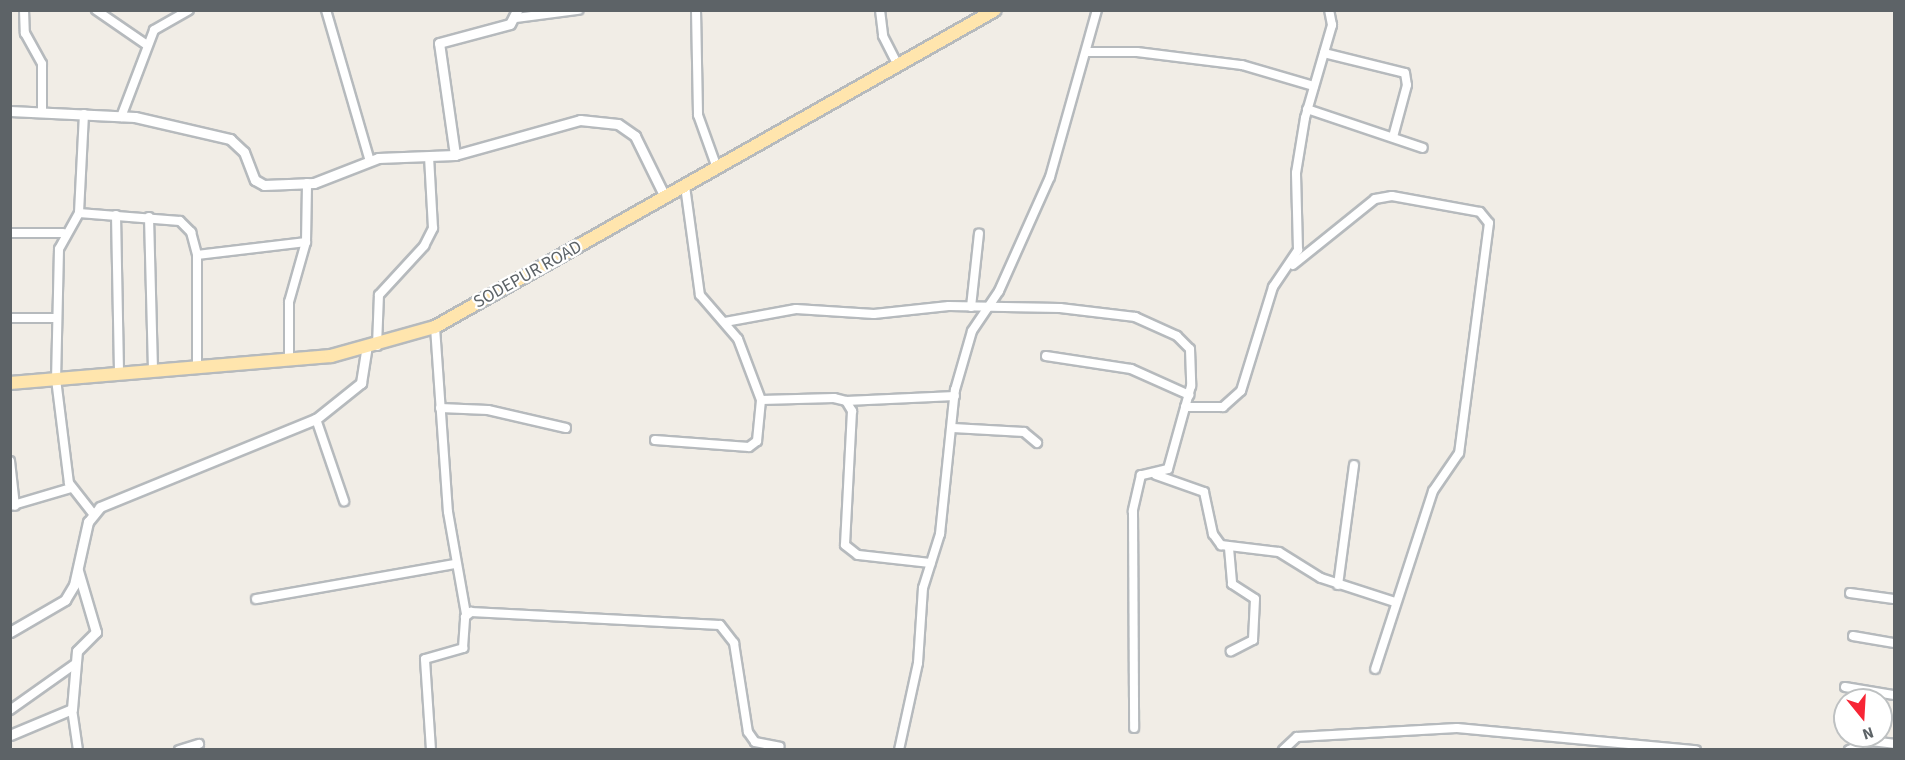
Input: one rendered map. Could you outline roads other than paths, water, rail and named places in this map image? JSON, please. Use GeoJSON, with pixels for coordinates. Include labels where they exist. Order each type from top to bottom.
{"type":"FeatureCollection","features":[{"type":"Feature","properties":{"kind":"main road","name":"SODEPUR ROAD"},"geometry":{"type":"LineString","coordinates":[[10,382],[289,359],[372,348],[435,327],[995,10]]}},
{"type":"Feature","properties":{"kind":"street"},"geometry":{"type":"LineString","coordinates":[[24,10],[25,33],[42,64],[42,112]]}},
{"type":"Feature","properties":{"kind":"street"},"geometry":{"type":"LineString","coordinates":[[96,10],[147,45]]}},
{"type":"Feature","properties":{"kind":"street"},"geometry":{"type":"LineString","coordinates":[[122,117],[147,45],[160,24],[172,23],[189,10]]}},
{"type":"Feature","properties":{"kind":"street"},"geometry":{"type":"LineString","coordinates":[[326,10],[370,161]]}},
{"type":"Feature","properties":{"kind":"street"},"geometry":{"type":"LineString","coordinates":[[455,155],[439,43],[517,14],[578,10]]}},
{"type":"Feature","properties":{"kind":"street"},"geometry":{"type":"LineString","coordinates":[[696,10],[698,115],[717,168]]}},
{"type":"Feature","properties":{"kind":"street"},"geometry":{"type":"LineString","coordinates":[[880,10],[883,36],[898,65]]}},
{"type":"Feature","properties":{"kind":"street"},"geometry":{"type":"LineString","coordinates":[[899,750],[953,428],[955,396],[972,331],[999,291],[1050,177],[1097,10]]}},
{"type":"Feature","properties":{"kind":"street"},"geometry":{"type":"LineString","coordinates":[[1293,264],[1298,250],[1296,173],[1307,109],[1332,25],[1329,10]]}},
{"type":"Feature","properties":{"kind":"street"},"geometry":{"type":"LineString","coordinates":[[1087,52],[1137,52],[1242,65],[1314,86]]}},
{"type":"Feature","properties":{"kind":"street"},"geometry":{"type":"LineString","coordinates":[[1324,53],[1405,73],[1407,85],[1393,137]]}},
{"type":"Feature","properties":{"kind":"street"},"geometry":{"type":"LineString","coordinates":[[1307,109],[1422,148]]}},
{"type":"Feature","properties":{"kind":"street"},"geometry":{"type":"LineString","coordinates":[[10,111],[122,117],[230,139],[244,152],[255,180],[264,185],[307,183],[370,161],[404,154],[429,157],[455,155],[580,120],[618,124],[635,136],[665,197]]}},
{"type":"Feature","properties":{"kind":"street"},"geometry":{"type":"LineString","coordinates":[[84,114],[79,213],[63,233],[56,318],[56,379],[71,488],[94,515]]}},
{"type":"Feature","properties":{"kind":"street"},"geometry":{"type":"LineString","coordinates":[[10,632],[65,600],[78,571],[94,515],[199,464],[316,419],[361,383],[372,348],[379,295],[424,246],[433,228],[429,157]]}},
{"type":"Feature","properties":{"kind":"street"},"geometry":{"type":"LineString","coordinates":[[289,359],[289,302],[306,242],[307,183]]}},
{"type":"Feature","properties":{"kind":"street"},"geometry":{"type":"LineString","coordinates":[[655,440],[749,447],[757,441],[761,400],[738,339],[700,295],[685,186]]}},
{"type":"Feature","properties":{"kind":"street"},"geometry":{"type":"LineString","coordinates":[[1185,407],[1223,407],[1241,391],[1273,287],[1293,264],[1375,199],[1392,196],[1480,212],[1488,222],[1459,453],[1432,491],[1375,669]]}},
{"type":"Feature","properties":{"kind":"street"},"geometry":{"type":"LineString","coordinates":[[79,213],[149,217],[187,224],[197,255],[197,367]]}},
{"type":"Feature","properties":{"kind":"street"},"geometry":{"type":"LineString","coordinates":[[116,215],[119,373]]}},
{"type":"Feature","properties":{"kind":"street"},"geometry":{"type":"LineString","coordinates":[[149,217],[153,370]]}},
{"type":"Feature","properties":{"kind":"street"},"geometry":{"type":"LineString","coordinates":[[10,233],[63,233]]}},
{"type":"Feature","properties":{"kind":"street"},"geometry":{"type":"LineString","coordinates":[[971,307],[979,233]]}},
{"type":"Feature","properties":{"kind":"street"},"geometry":{"type":"LineString","coordinates":[[197,255],[306,242]]}},
{"type":"Feature","properties":{"kind":"street"},"geometry":{"type":"LineString","coordinates":[[725,322],[796,309],[874,314],[971,307],[1060,308],[1135,317],[1177,336],[1190,349],[1189,395],[1168,469],[1156,475]]}},
{"type":"Feature","properties":{"kind":"street"},"geometry":{"type":"LineString","coordinates":[[10,318],[56,318]]}},
{"type":"Feature","properties":{"kind":"street"},"geometry":{"type":"LineString","coordinates":[[431,750],[423,665],[428,657],[465,647],[466,614],[455,564],[440,408],[435,327]]}},
{"type":"Feature","properties":{"kind":"street"},"geometry":{"type":"LineString","coordinates":[[1047,356],[1131,369],[1189,395]]}},
{"type":"Feature","properties":{"kind":"street"},"geometry":{"type":"LineString","coordinates":[[761,400],[846,401],[955,396]]}},
{"type":"Feature","properties":{"kind":"street"},"geometry":{"type":"LineString","coordinates":[[846,401],[853,426],[845,545],[858,555],[931,563]]}},
{"type":"Feature","properties":{"kind":"street"},"geometry":{"type":"LineString","coordinates":[[440,408],[488,410],[566,428]]}},
{"type":"Feature","properties":{"kind":"street"},"geometry":{"type":"LineString","coordinates":[[316,419],[344,501]]}},
{"type":"Feature","properties":{"kind":"street"},"geometry":{"type":"LineString","coordinates":[[953,428],[1024,432],[1037,443]]}},
{"type":"Feature","properties":{"kind":"street"},"geometry":{"type":"LineString","coordinates":[[10,461],[13,506],[71,488]]}},
{"type":"Feature","properties":{"kind":"street"},"geometry":{"type":"LineString","coordinates":[[1338,585],[1354,465]]}},
{"type":"Feature","properties":{"kind":"street"},"geometry":{"type":"LineString","coordinates":[[1134,728],[1133,511],[1141,475],[1156,475],[1204,492],[1215,541],[1229,548],[1279,552],[1338,585],[1395,602]]}},
{"type":"Feature","properties":{"kind":"street"},"geometry":{"type":"LineString","coordinates":[[1229,548],[1232,584],[1255,598],[1253,640],[1231,651]]}},
{"type":"Feature","properties":{"kind":"street"},"geometry":{"type":"LineString","coordinates":[[256,599],[455,564]]}},
{"type":"Feature","properties":{"kind":"street"},"geometry":{"type":"LineString","coordinates":[[78,571],[96,632],[77,651],[75,664],[72,709],[78,750]]}},
{"type":"Feature","properties":{"kind":"street"},"geometry":{"type":"LineString","coordinates":[[1850,593],[1894,599]]}},
{"type":"Feature","properties":{"kind":"street"},"geometry":{"type":"LineString","coordinates":[[466,614],[720,625],[734,643],[748,732],[755,742],[780,747]]}},
{"type":"Feature","properties":{"kind":"street"},"geometry":{"type":"LineString","coordinates":[[1853,636],[1894,643]]}},
{"type":"Feature","properties":{"kind":"street"},"geometry":{"type":"LineString","coordinates":[[10,710],[75,664]]}},
{"type":"Feature","properties":{"kind":"street"},"geometry":{"type":"LineString","coordinates":[[1845,687],[1894,695]]}},
{"type":"Feature","properties":{"kind":"street"},"geometry":{"type":"LineString","coordinates":[[10,735],[72,709]]}},
{"type":"Feature","properties":{"kind":"street"},"geometry":{"type":"LineString","coordinates":[[1283,750],[1297,737],[1457,728],[1696,750]]}},
{"type":"Feature","properties":{"kind":"street"},"geometry":{"type":"LineString","coordinates":[[1849,750],[1871,741],[1894,744]]}},
{"type":"Feature","properties":{"kind":"street"},"geometry":{"type":"LineString","coordinates":[[180,750],[199,744]]}}]}
